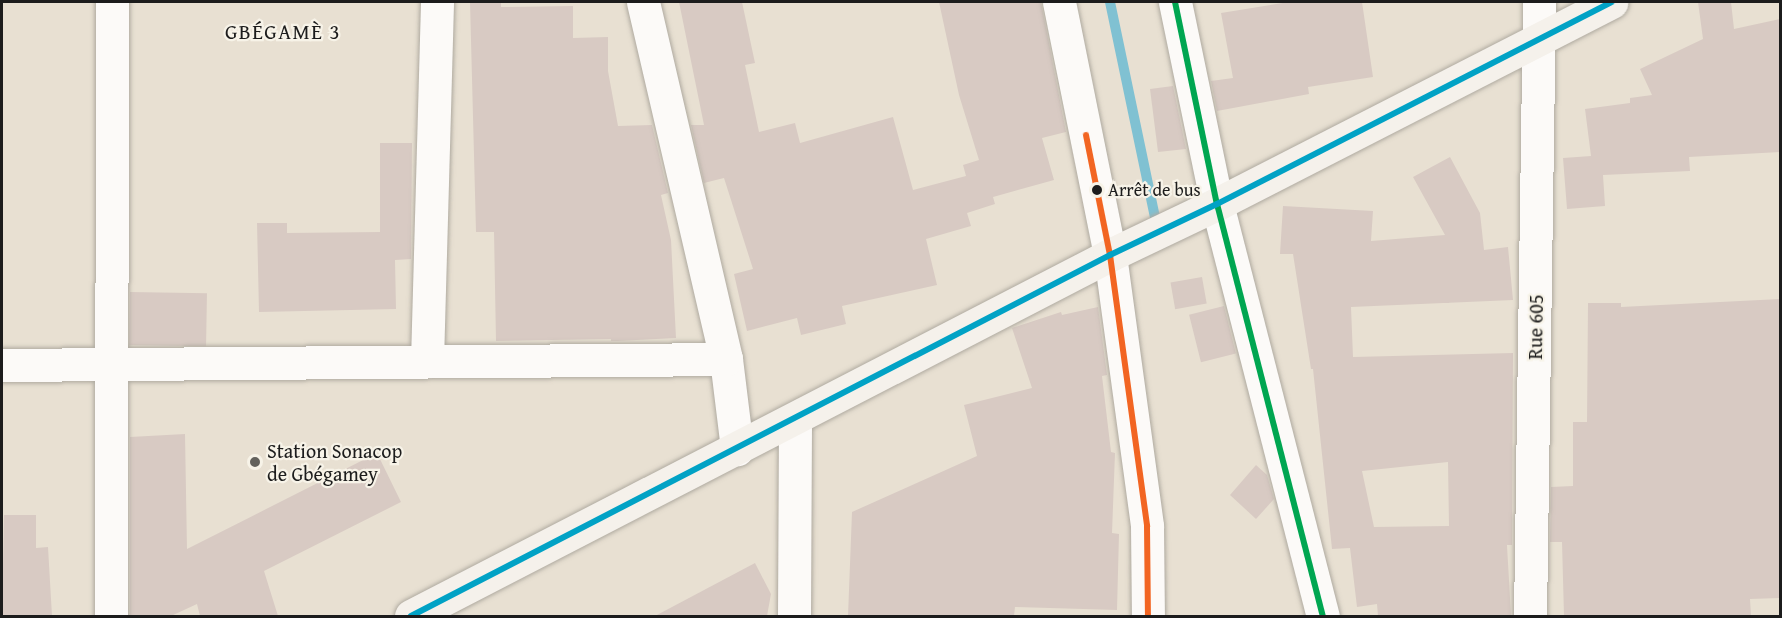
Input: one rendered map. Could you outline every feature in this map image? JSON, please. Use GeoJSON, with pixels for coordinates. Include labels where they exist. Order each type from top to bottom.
{"type":"FeatureCollection","features":[{"type":"Feature","properties":{"kind":"main road"},"geometry":{"type":"LineString","coordinates":[[411,616],[449,607],[737,449],[1110,255],[1217,204],[1611,2]]}},
{"type":"Feature","properties":{"kind":"street"},"geometry":{"type":"LineString","coordinates":[[111,616],[112,2]]}},
{"type":"Feature","properties":{"kind":"street"},"geometry":{"type":"LineString","coordinates":[[427,361],[436,2]]}},
{"type":"Feature","properties":{"kind":"street"},"geometry":{"type":"LineString","coordinates":[[643,2],[726,359],[737,449]]}},
{"type":"Feature","properties":{"kind":"street"},"geometry":{"type":"LineString","coordinates":[[1059,2],[1110,255],[1147,526],[1148,616]]}},
{"type":"Feature","properties":{"kind":"street"},"geometry":{"type":"LineString","coordinates":[[1175,2],[1217,204],[1323,616]]}},
{"type":"Feature","properties":{"kind":"street","name":"Rue 605"},"geometry":{"type":"LineString","coordinates":[[1530,616],[1539,2]]}},
{"type":"Feature","properties":{"kind":"street"},"geometry":{"type":"LineString","coordinates":[[2,365],[726,359]]}},
{"type":"Feature","properties":{"kind":"street"},"geometry":{"type":"LineString","coordinates":[[794,616],[795,420]]}},
{"type":"Feature","properties":{"kind":"building"},"geometry":{"type":"Polygon","coordinates":[[[470,2],[501,2],[501,7],[573,6],[573,38],[608,37],[608,71],[618,126],[652,125],[668,193],[661,195],[671,240],[676,338],[617,341],[611,341],[611,339],[496,341],[494,232],[476,232],[470,2]]]}},
{"type":"Feature","properties":{"kind":"building"},"geometry":{"type":"Polygon","coordinates":[[[679,2],[742,2],[755,63],[745,65],[759,132],[795,123],[800,143],[893,117],[913,190],[966,176],[963,165],[979,160],[959,95],[939,2],[1041,2],[1066,132],[1042,138],[1054,180],[993,197],[995,204],[967,213],[971,226],[926,239],[937,285],[842,306],[846,324],[801,335],[797,318],[747,331],[734,274],[753,269],[724,178],[704,183],[691,125],[704,125],[679,2]]]}},
{"type":"Feature","properties":{"kind":"building"},"geometry":{"type":"Polygon","coordinates":[[[1289,2],[1362,2],[1373,77],[1308,87],[1309,94],[1217,111],[1211,81],[1233,78],[1221,13],[1289,2]]]}},
{"type":"Feature","properties":{"kind":"building"},"geometry":{"type":"Polygon","coordinates":[[[1698,2],[1731,2],[1734,29],[1780,19],[1780,152],[1689,157],[1690,171],[1603,175],[1605,206],[1567,209],[1563,158],[1591,156],[1585,109],[1630,103],[1630,98],[1652,95],[1640,69],[1703,39],[1698,2]]]}},
{"type":"Feature","properties":{"kind":"building"},"geometry":{"type":"Polygon","coordinates":[[[1173,86],[1186,149],[1158,152],[1150,89],[1173,86]]]}},
{"type":"Feature","properties":{"kind":"building"},"geometry":{"type":"Polygon","coordinates":[[[380,143],[412,143],[411,259],[395,260],[396,309],[259,312],[257,223],[287,223],[287,233],[380,232],[380,143]]]}},
{"type":"Feature","properties":{"kind":"building"},"geometry":{"type":"Polygon","coordinates":[[[1450,157],[1480,213],[1484,250],[1508,247],[1513,300],[1351,307],[1353,357],[1513,353],[1512,545],[1507,545],[1511,616],[1378,616],[1377,604],[1357,607],[1350,548],[1332,549],[1313,369],[1311,369],[1293,254],[1280,254],[1283,206],[1373,211],[1371,241],[1445,235],[1413,177],[1450,157]],[[1448,462],[1362,471],[1374,527],[1449,526],[1448,462]]]}},
{"type":"Feature","properties":{"kind":"building"},"geometry":{"type":"Polygon","coordinates":[[[1202,277],[1207,304],[1175,309],[1170,283],[1202,277]]]}},
{"type":"Feature","properties":{"kind":"building"},"geometry":{"type":"Polygon","coordinates":[[[130,292],[207,293],[206,346],[129,345],[130,292]]]}},
{"type":"Feature","properties":{"kind":"building"},"geometry":{"type":"Polygon","coordinates":[[[1780,299],[1780,598],[1750,599],[1751,616],[1564,616],[1562,542],[1550,542],[1551,487],[1573,486],[1573,422],[1587,422],[1588,303],[1621,303],[1621,307],[1780,299]]]}},
{"type":"Feature","properties":{"kind":"building"},"geometry":{"type":"Polygon","coordinates":[[[1224,306],[1236,354],[1201,362],[1189,315],[1224,306]]]}},
{"type":"Feature","properties":{"kind":"building"},"geometry":{"type":"Polygon","coordinates":[[[1098,307],[1107,375],[1102,376],[1111,452],[1115,453],[1112,533],[1119,534],[1117,610],[1015,607],[1014,616],[848,616],[852,512],[977,456],[964,405],[1032,388],[1012,328],[1061,312],[1062,315],[1098,307]]]}},
{"type":"Feature","properties":{"kind":"building"},"geometry":{"type":"Polygon","coordinates":[[[185,434],[187,549],[377,453],[401,502],[264,571],[278,616],[200,616],[197,604],[171,616],[130,616],[130,437],[185,434]]]}},
{"type":"Feature","properties":{"kind":"building"},"geometry":{"type":"Polygon","coordinates":[[[1256,465],[1267,475],[1274,499],[1256,519],[1230,495],[1256,465]]]}},
{"type":"Feature","properties":{"kind":"building"},"geometry":{"type":"Polygon","coordinates":[[[4,515],[36,515],[36,548],[48,547],[52,616],[2,616],[4,515]]]}},
{"type":"Feature","properties":{"kind":"building"},"geometry":{"type":"Polygon","coordinates":[[[755,563],[771,594],[767,616],[655,616],[755,563]]]}},
{"type":"Feature","properties":{"kind":"waterway"},"geometry":{"type":"LineString","coordinates":[[1110,2],[1157,227]]}},
{"type":"Feature","properties":{"kind":"transit line"},"geometry":{"type":"LineString","coordinates":[[1175,2],[1217,204],[1323,616]]}},
{"type":"Feature","properties":{"kind":"transit line"},"geometry":{"type":"LineString","coordinates":[[411,616],[1110,255],[1217,204],[1611,2]]}},
{"type":"Feature","properties":{"kind":"transit line"},"geometry":{"type":"LineString","coordinates":[[1086,135],[1110,255],[1147,526],[1148,616]]}},
{"type":"Feature","properties":{"kind":"place","name":"Arrêt de bus"},"geometry":{"type":"Point","coordinates":[1097,190]}},
{"type":"Feature","properties":{"kind":"place","name":"Station Sonacop de Gbégamey"},"geometry":{"type":"Point","coordinates":[255,462]}},
{"type":"Feature","properties":{"kind":"district","name":"GBÉGAMÈ 3"},"geometry":{"type":"Point","coordinates":[283,32]}}]}
